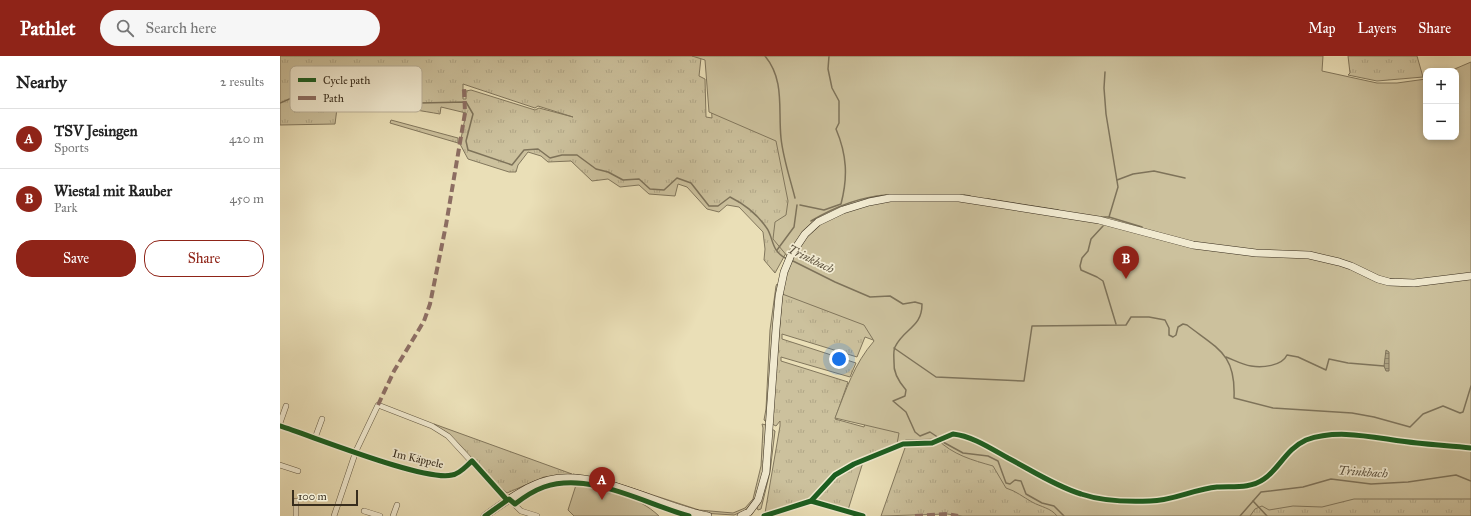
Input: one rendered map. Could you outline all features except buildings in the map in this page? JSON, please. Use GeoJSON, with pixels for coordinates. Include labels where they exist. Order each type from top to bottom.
{"type":"FeatureCollection","features":[{"type":"Feature","properties":{"kind":"street"},"geometry":{"type":"LineString","coordinates":[[741,516],[754,508],[761,494],[767,466],[779,296],[790,258],[799,241],[811,228],[830,215],[843,210],[890,198],[944,197],[978,200],[1099,220],[1193,245],[1256,253],[1308,255],[1351,266],[1378,279],[1389,282],[1414,282],[1471,276]]}},
{"type":"Feature","properties":{"kind":"street"},"geometry":{"type":"LineString","coordinates":[[334,516],[356,451],[378,405],[432,426],[448,436],[508,499],[522,511],[538,516]]}},
{"type":"Feature","properties":{"kind":"street"},"geometry":{"type":"LineString","coordinates":[[280,424],[286,406]]}},
{"type":"Feature","properties":{"kind":"street"},"geometry":{"type":"LineString","coordinates":[[315,438],[322,419]]}},
{"type":"Feature","properties":{"kind":"street","name":"Im Käppele"},"geometry":{"type":"LineString","coordinates":[[280,424],[315,438],[411,470],[441,476],[453,475],[472,462]]}},
{"type":"Feature","properties":{"kind":"street"},"geometry":{"type":"LineString","coordinates":[[280,465],[298,471]]}},
{"type":"Feature","properties":{"kind":"street"},"geometry":{"type":"LineString","coordinates":[[485,516],[508,499],[539,483],[550,480],[571,478],[595,482],[630,491],[686,511],[708,516]]}},
{"type":"Feature","properties":{"kind":"street"},"geometry":{"type":"LineString","coordinates":[[296,501],[296,516]]}},
{"type":"Feature","properties":{"kind":"street"},"geometry":{"type":"LineString","coordinates":[[393,516],[397,505]]}},
{"type":"Feature","properties":{"kind":"street"},"geometry":{"type":"LineString","coordinates":[[364,511],[380,516]]}},
{"type":"Feature","properties":{"kind":"green space"},"geometry":{"type":"Polygon","coordinates":[[[280,56],[764,56],[796,235],[775,273],[764,260],[765,249],[763,232],[739,207],[727,205],[719,212],[707,209],[687,187],[678,184],[675,196],[649,194],[639,185],[620,187],[608,179],[592,181],[571,161],[548,162],[541,156],[528,152],[518,165],[516,172],[509,172],[468,159],[460,144],[466,113],[441,107],[440,114],[422,111],[422,66],[290,66],[290,112],[337,112],[335,124],[280,125],[280,56]],[[701,58],[699,76],[705,79],[706,117],[712,118],[711,102],[727,62],[701,58]],[[463,84],[463,99],[466,99],[466,91],[471,90],[535,110],[539,108],[573,117],[538,106],[535,108],[463,84]]]}},
{"type":"Feature","properties":{"kind":"green space"},"geometry":{"type":"Polygon","coordinates":[[[692,56],[1323,56],[1322,71],[1377,83],[1397,83],[1423,79],[1423,140],[1459,140],[1459,68],[1457,68],[1471,62],[1471,499],[1354,499],[1322,507],[1293,506],[1269,510],[1262,506],[1255,509],[1250,516],[1057,516],[1049,509],[1035,504],[1016,492],[1006,488],[993,466],[956,453],[943,445],[937,439],[906,440],[897,444],[899,433],[835,418],[856,368],[874,341],[864,325],[777,292],[788,257],[773,239],[775,222],[786,215],[788,201],[776,141],[709,112],[705,60],[692,56]]]}},
{"type":"Feature","properties":{"kind":"green space"},"geometry":{"type":"Polygon","coordinates":[[[1348,56],[1417,56],[1423,77],[1377,81],[1348,75],[1350,73],[1348,56]]]}},
{"type":"Feature","properties":{"kind":"green space"},"geometry":{"type":"Polygon","coordinates":[[[391,120],[458,138],[458,143],[390,123],[391,120]]]}},
{"type":"Feature","properties":{"kind":"green space"},"geometry":{"type":"Polygon","coordinates":[[[777,284],[768,423],[764,420],[766,409],[770,330],[777,284]]]}},
{"type":"Feature","properties":{"kind":"green space"},"geometry":{"type":"Polygon","coordinates":[[[783,286],[1471,369],[1471,516],[963,516],[947,514],[881,516],[906,445],[938,444],[941,442],[935,438],[916,438],[847,465],[836,473],[811,499],[765,513],[780,426],[780,421],[776,426],[772,424],[783,286]],[[782,334],[782,339],[856,363],[850,377],[781,357],[781,361],[848,382],[835,419],[864,427],[887,345],[865,337],[857,357],[782,334]]]}},
{"type":"Feature","properties":{"kind":"green space"},"geometry":{"type":"Polygon","coordinates":[[[434,424],[572,474],[570,476],[544,477],[507,493],[494,483],[457,442],[434,424]]]}},
{"type":"Feature","properties":{"kind":"green space"},"geometry":{"type":"Polygon","coordinates":[[[762,424],[766,425],[764,471],[755,500],[746,510],[734,515],[702,513],[572,477],[573,474],[610,481],[699,510],[733,513],[745,508],[753,499],[761,466],[762,424]]]}},
{"type":"Feature","properties":{"kind":"green space"},"geometry":{"type":"Polygon","coordinates":[[[772,429],[775,431],[770,472],[761,509],[758,510],[757,508],[772,429]]]}},
{"type":"Feature","properties":{"kind":"green space"},"geometry":{"type":"Polygon","coordinates":[[[863,462],[848,510],[816,500],[839,475],[863,462]]]}},
{"type":"Feature","properties":{"kind":"green space"},"geometry":{"type":"Polygon","coordinates":[[[563,480],[600,486],[568,482],[554,483],[540,487],[519,500],[526,492],[532,489],[563,480]]]}},
{"type":"Feature","properties":{"kind":"green space"},"geometry":{"type":"Polygon","coordinates":[[[576,485],[609,490],[631,498],[651,509],[659,516],[574,516],[568,510],[576,485]]]}},
{"type":"Feature","properties":{"kind":"green space"},"geometry":{"type":"Polygon","coordinates":[[[600,486],[607,488],[650,501],[600,486]]]}},
{"type":"Feature","properties":{"kind":"shaded area"},"geometry":{"type":"Polygon","coordinates":[[[1386,350],[1389,352],[1389,371],[1386,371],[1384,366],[1386,350]]]}},
{"type":"Feature","properties":{"kind":"waterway"},"geometry":{"type":"LineString","coordinates":[[765,56],[776,75],[779,95],[782,146],[795,198]]}},
{"type":"Feature","properties":{"kind":"waterway"},"geometry":{"type":"LineString","coordinates":[[800,205],[824,210],[841,204],[845,185],[844,157],[836,129],[839,123],[839,101],[832,88],[828,69],[829,56]]}},
{"type":"Feature","properties":{"kind":"waterway"},"geometry":{"type":"LineString","coordinates":[[1105,72],[1104,88],[1106,114],[1118,187],[1109,217]]}},
{"type":"Feature","properties":{"kind":"waterway","name":"Trinkbach"},"geometry":{"type":"LineString","coordinates":[[280,103],[290,99]]}},
{"type":"Feature","properties":{"kind":"waterway","name":"Trinkbach"},"geometry":{"type":"LineString","coordinates":[[422,103],[466,102],[473,114],[466,141],[468,150],[512,165],[524,150],[538,149],[550,158],[562,155],[577,155],[596,169],[608,172],[623,180],[639,179],[650,189],[664,190],[677,178],[691,183],[709,206],[718,206],[730,197],[745,206],[762,222],[769,231],[775,248],[787,259]]}},
{"type":"Feature","properties":{"kind":"waterway"},"geometry":{"type":"LineString","coordinates":[[1117,180],[1133,174],[1154,171],[1185,178]]}},
{"type":"Feature","properties":{"kind":"waterway"},"geometry":{"type":"LineString","coordinates":[[811,221],[847,204],[866,198],[886,195]]}},
{"type":"Feature","properties":{"kind":"waterway"},"geometry":{"type":"LineString","coordinates":[[898,195],[958,195]]}},
{"type":"Feature","properties":{"kind":"waterway"},"geometry":{"type":"LineString","coordinates":[[964,195],[970,196]]}},
{"type":"Feature","properties":{"kind":"waterway"},"geometry":{"type":"LineString","coordinates":[[988,199],[1058,210]]}},
{"type":"Feature","properties":{"kind":"waterway"},"geometry":{"type":"LineString","coordinates":[[777,250],[794,227],[797,205]]}},
{"type":"Feature","properties":{"kind":"waterway"},"geometry":{"type":"LineString","coordinates":[[1099,217],[1109,217],[1142,227]]}},
{"type":"Feature","properties":{"kind":"waterway"},"geometry":{"type":"LineString","coordinates":[[1103,226],[1091,239],[1088,251],[1082,258],[1080,266],[1081,270],[1103,281],[1116,324]]}},
{"type":"Feature","properties":{"kind":"waterway","name":"Trinkbach"},"geometry":{"type":"LineString","coordinates":[[791,260],[835,282],[870,297],[890,296],[903,304],[915,302],[922,304],[921,312],[916,323],[903,336],[894,349],[894,370],[899,381],[906,390],[905,396],[893,401],[906,412],[915,432],[920,436],[930,432],[939,438]]}},
{"type":"Feature","properties":{"kind":"waterway"},"geometry":{"type":"LineString","coordinates":[[894,348],[936,377],[1024,381],[1032,326],[1126,325],[1131,317],[1149,317],[1165,320],[1169,328],[1169,335],[1173,337],[1176,335],[1178,327],[1183,324],[1187,325],[1208,340],[1223,354],[1228,362],[1232,371],[1234,398],[1273,408],[1352,413],[1374,417],[1410,427],[1423,414],[1443,406],[1460,413],[1463,412],[1471,386]]}},
{"type":"Feature","properties":{"kind":"waterway"},"geometry":{"type":"LineString","coordinates":[[1226,357],[1245,365],[1256,367],[1276,364],[1281,362],[1287,355],[1298,357],[1326,370],[1329,359],[1348,363],[1384,366]]}},
{"type":"Feature","properties":{"kind":"waterway","name":"Trinkbach"},"geometry":{"type":"LineString","coordinates":[[943,442],[963,453],[988,456],[998,461],[1006,483],[1010,484],[1015,480],[1021,481],[1026,494],[1042,503],[1054,506],[1064,516]]}},
{"type":"Feature","properties":{"kind":"waterway","name":"Trinkbach"},"geometry":{"type":"LineString","coordinates":[[1240,516],[1261,492],[1303,487],[1331,479],[1371,484],[1408,482],[1456,475],[1471,481]]}},
{"type":"Feature","properties":{"kind":"waterway"},"geometry":{"type":"LineString","coordinates":[[1253,501],[1267,516]]}},
{"type":"Feature","properties":{"kind":"marked path"},"geometry":{"type":"LineString","coordinates":[[378,405],[394,371],[424,321],[430,304],[446,225],[465,113],[464,86]]}},
{"type":"Feature","properties":{"kind":"marked path"},"geometry":{"type":"LineString","coordinates":[[915,516],[947,514],[958,516]]}},
{"type":"Feature","properties":{"kind":"cycle path"},"geometry":{"type":"LineString","coordinates":[[280,426],[368,457],[418,472],[438,475],[452,475],[460,471],[472,461],[507,500]]}},
{"type":"Feature","properties":{"kind":"cycle path"},"geometry":{"type":"LineString","coordinates":[[764,516],[811,501],[835,475],[854,464],[903,444],[932,443],[953,434],[967,437],[981,443],[1043,478],[1071,491],[1098,498],[1133,501],[1167,499],[1208,488],[1247,486],[1259,482],[1270,475],[1293,448],[1306,440],[1320,436],[1347,434],[1471,448]]}},
{"type":"Feature","properties":{"kind":"cycle path"},"geometry":{"type":"LineString","coordinates":[[485,516],[509,499],[515,504],[536,490],[562,483],[580,483],[598,486],[636,497],[689,516]]}},
{"type":"Feature","properties":{"kind":"cycle path"},"geometry":{"type":"LineString","coordinates":[[811,501],[863,516]]}},
{"type":"Feature","properties":{"kind":"place","name":"Wiestal mit Rauber"},"geometry":{"type":"Point","coordinates":[1126,279]}},
{"type":"Feature","properties":{"kind":"place","name":"TSV Jesingen"},"geometry":{"type":"Point","coordinates":[602,500]}}]}
